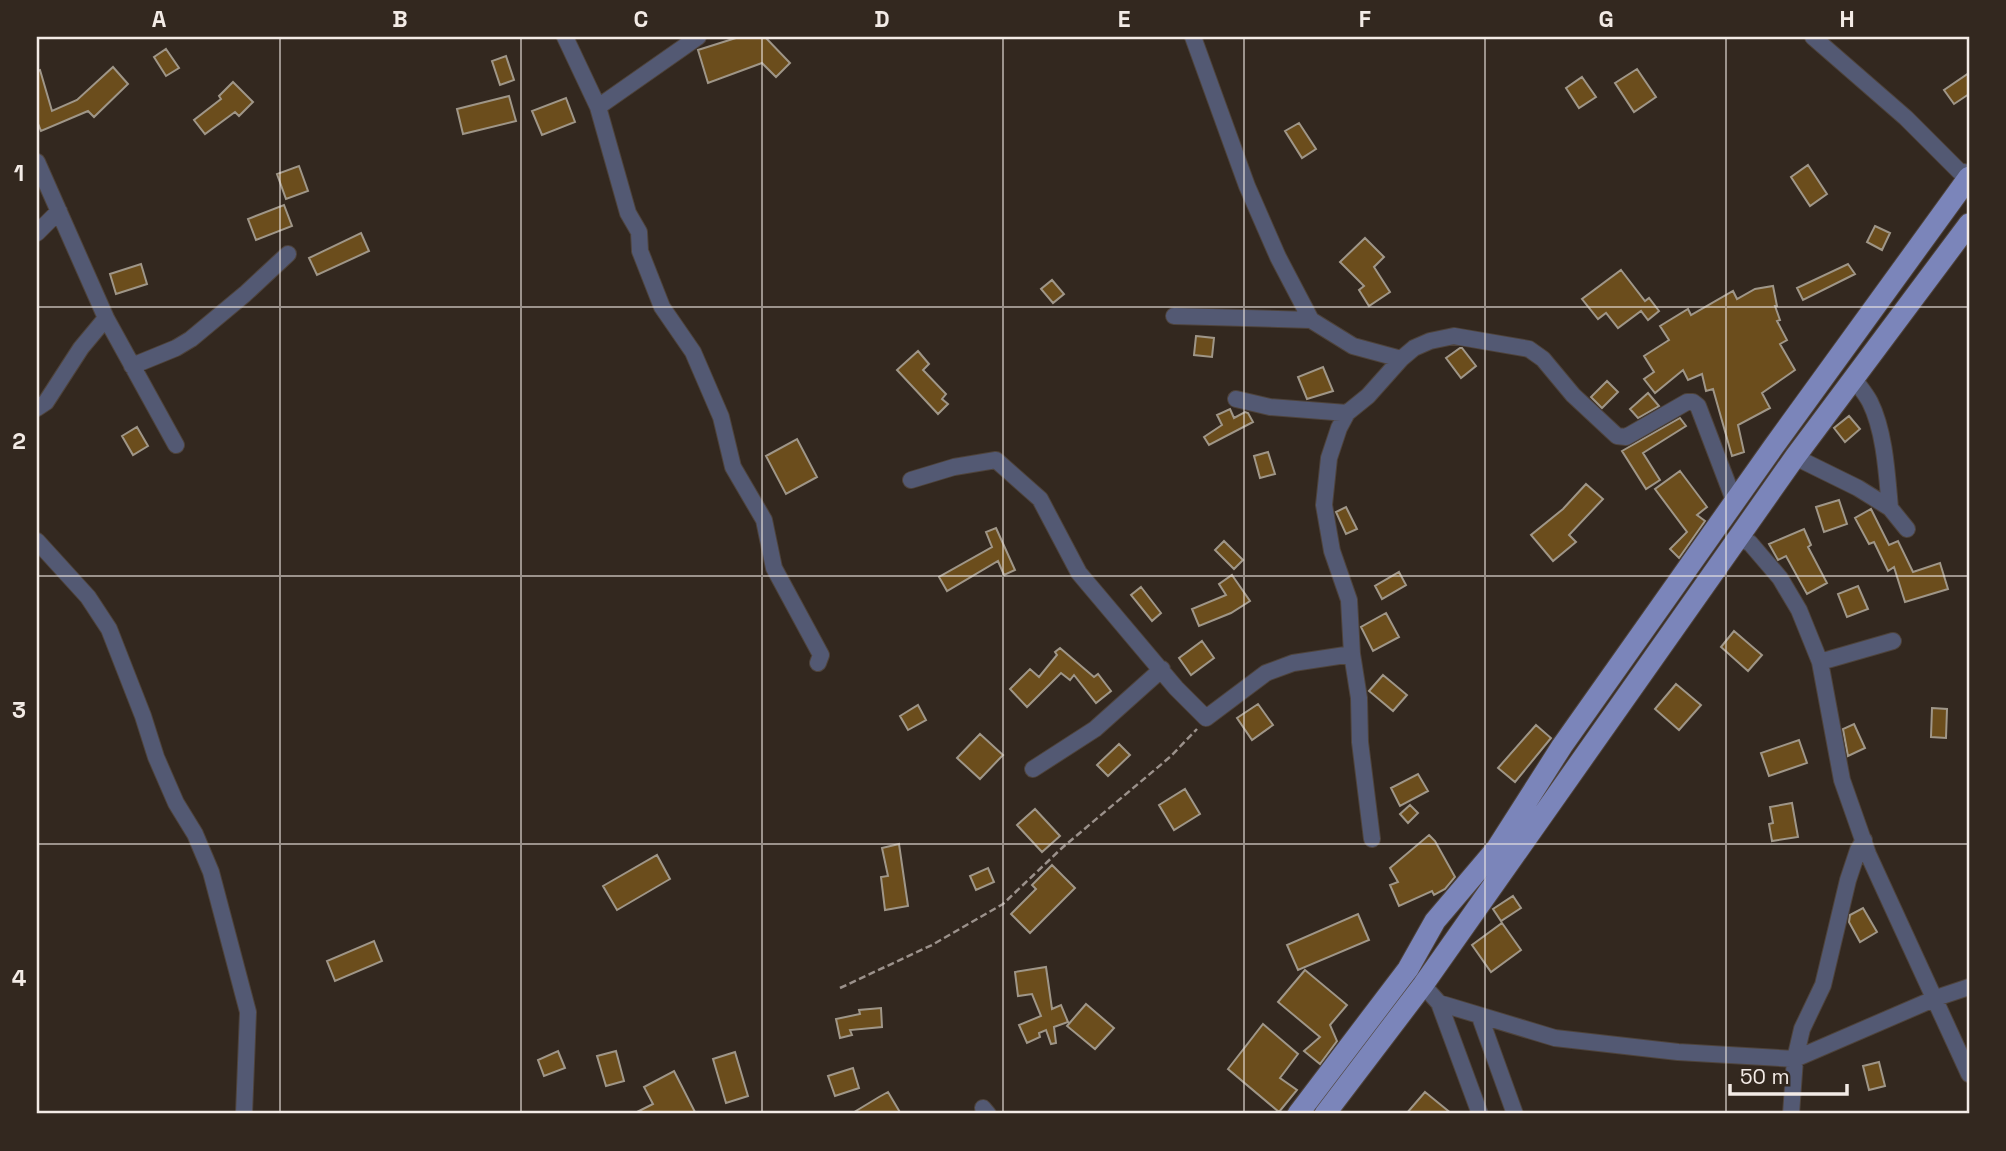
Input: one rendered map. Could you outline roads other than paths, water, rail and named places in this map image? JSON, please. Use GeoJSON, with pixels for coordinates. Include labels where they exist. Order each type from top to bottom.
{"type":"FeatureCollection","features":[{"type":"Feature","properties":{"kind":"main road"},"geometry":{"type":"LineString","coordinates":[[1298,1114],[1408,970],[1435,921],[1497,848],[1562,746],[1969,175]]}},
{"type":"Feature","properties":{"kind":"main road"},"geometry":{"type":"LineString","coordinates":[[1325,1114],[1423,985],[1736,538],[1969,224]]}},
{"type":"Feature","properties":{"kind":"street"},"geometry":{"type":"LineString","coordinates":[[565,37],[598,107],[628,213],[639,232],[640,251],[662,307],[693,352],[720,417],[733,467],[764,520],[774,568],[821,655],[818,663]]}},
{"type":"Feature","properties":{"kind":"street"},"geometry":{"type":"LineString","coordinates":[[598,107],[698,37]]}},
{"type":"Feature","properties":{"kind":"street"},"geometry":{"type":"LineString","coordinates":[[1193,37],[1247,186],[1278,257],[1311,320]]}},
{"type":"Feature","properties":{"kind":"street"},"geometry":{"type":"LineString","coordinates":[[1813,37],[1906,118],[1959,171],[1969,175]]}},
{"type":"Feature","properties":{"kind":"street"},"geometry":{"type":"LineString","coordinates":[[37,162],[106,318],[176,445]]}},
{"type":"Feature","properties":{"kind":"street"},"geometry":{"type":"LineString","coordinates":[[37,233],[59,211]]}},
{"type":"Feature","properties":{"kind":"street"},"geometry":{"type":"LineString","coordinates":[[132,366],[191,339],[288,254]]}},
{"type":"Feature","properties":{"kind":"street"},"geometry":{"type":"LineString","coordinates":[[1174,316],[1311,320],[1353,346],[1401,359]]}},
{"type":"Feature","properties":{"kind":"street"},"geometry":{"type":"LineString","coordinates":[[37,408],[46,402],[81,348],[106,318]]}},
{"type":"Feature","properties":{"kind":"street"},"geometry":{"type":"LineString","coordinates":[[1372,839],[1360,742],[1359,698],[1352,653],[1349,600],[1332,551],[1324,505],[1329,458],[1339,428],[1347,414],[1401,359],[1414,348],[1430,341],[1454,336],[1529,349],[1543,359],[1573,395],[1617,436],[1626,437],[1687,402],[1693,402],[1698,406],[1735,503]]}},
{"type":"Feature","properties":{"kind":"street"},"geometry":{"type":"LineString","coordinates":[[1854,379],[1871,403],[1877,424],[1886,463],[1890,508]]}},
{"type":"Feature","properties":{"kind":"street"},"geometry":{"type":"LineString","coordinates":[[1236,399],[1270,407],[1347,414]]}},
{"type":"Feature","properties":{"kind":"street"},"geometry":{"type":"LineString","coordinates":[[1795,457],[1858,488],[1890,508],[1907,529]]}},
{"type":"Feature","properties":{"kind":"street"},"geometry":{"type":"LineString","coordinates":[[911,480],[954,467],[996,460],[1040,499],[1079,573],[1176,688],[1206,718],[1266,673],[1293,663],[1352,653]]}},
{"type":"Feature","properties":{"kind":"street"},"geometry":{"type":"LineString","coordinates":[[1736,538],[1750,543],[1780,578],[1799,610],[1820,662],[1842,780],[1868,854],[1969,1074]]}},
{"type":"Feature","properties":{"kind":"street"},"geometry":{"type":"LineString","coordinates":[[37,541],[88,597],[109,629],[156,757],[211,872],[248,1012],[244,1114]]}},
{"type":"Feature","properties":{"kind":"street"},"geometry":{"type":"LineString","coordinates":[[1820,662],[1893,641]]}},
{"type":"Feature","properties":{"kind":"street"},"geometry":{"type":"LineString","coordinates":[[1034,769],[1095,729],[1162,669]]}},
{"type":"Feature","properties":{"kind":"street"},"geometry":{"type":"LineString","coordinates":[[1791,1114],[1795,1059],[1802,1029],[1823,985],[1848,880],[1864,840]]}},
{"type":"Feature","properties":{"kind":"street"},"geometry":{"type":"LineString","coordinates":[[1423,985],[1439,1003],[1480,1114]]}},
{"type":"Feature","properties":{"kind":"street"},"geometry":{"type":"LineString","coordinates":[[1439,1003],[1555,1038],[1678,1052],[1795,1059],[1936,998],[1969,987]]}},
{"type":"Feature","properties":{"kind":"street"},"geometry":{"type":"LineString","coordinates":[[1479,1017],[1515,1114]]}}]}
